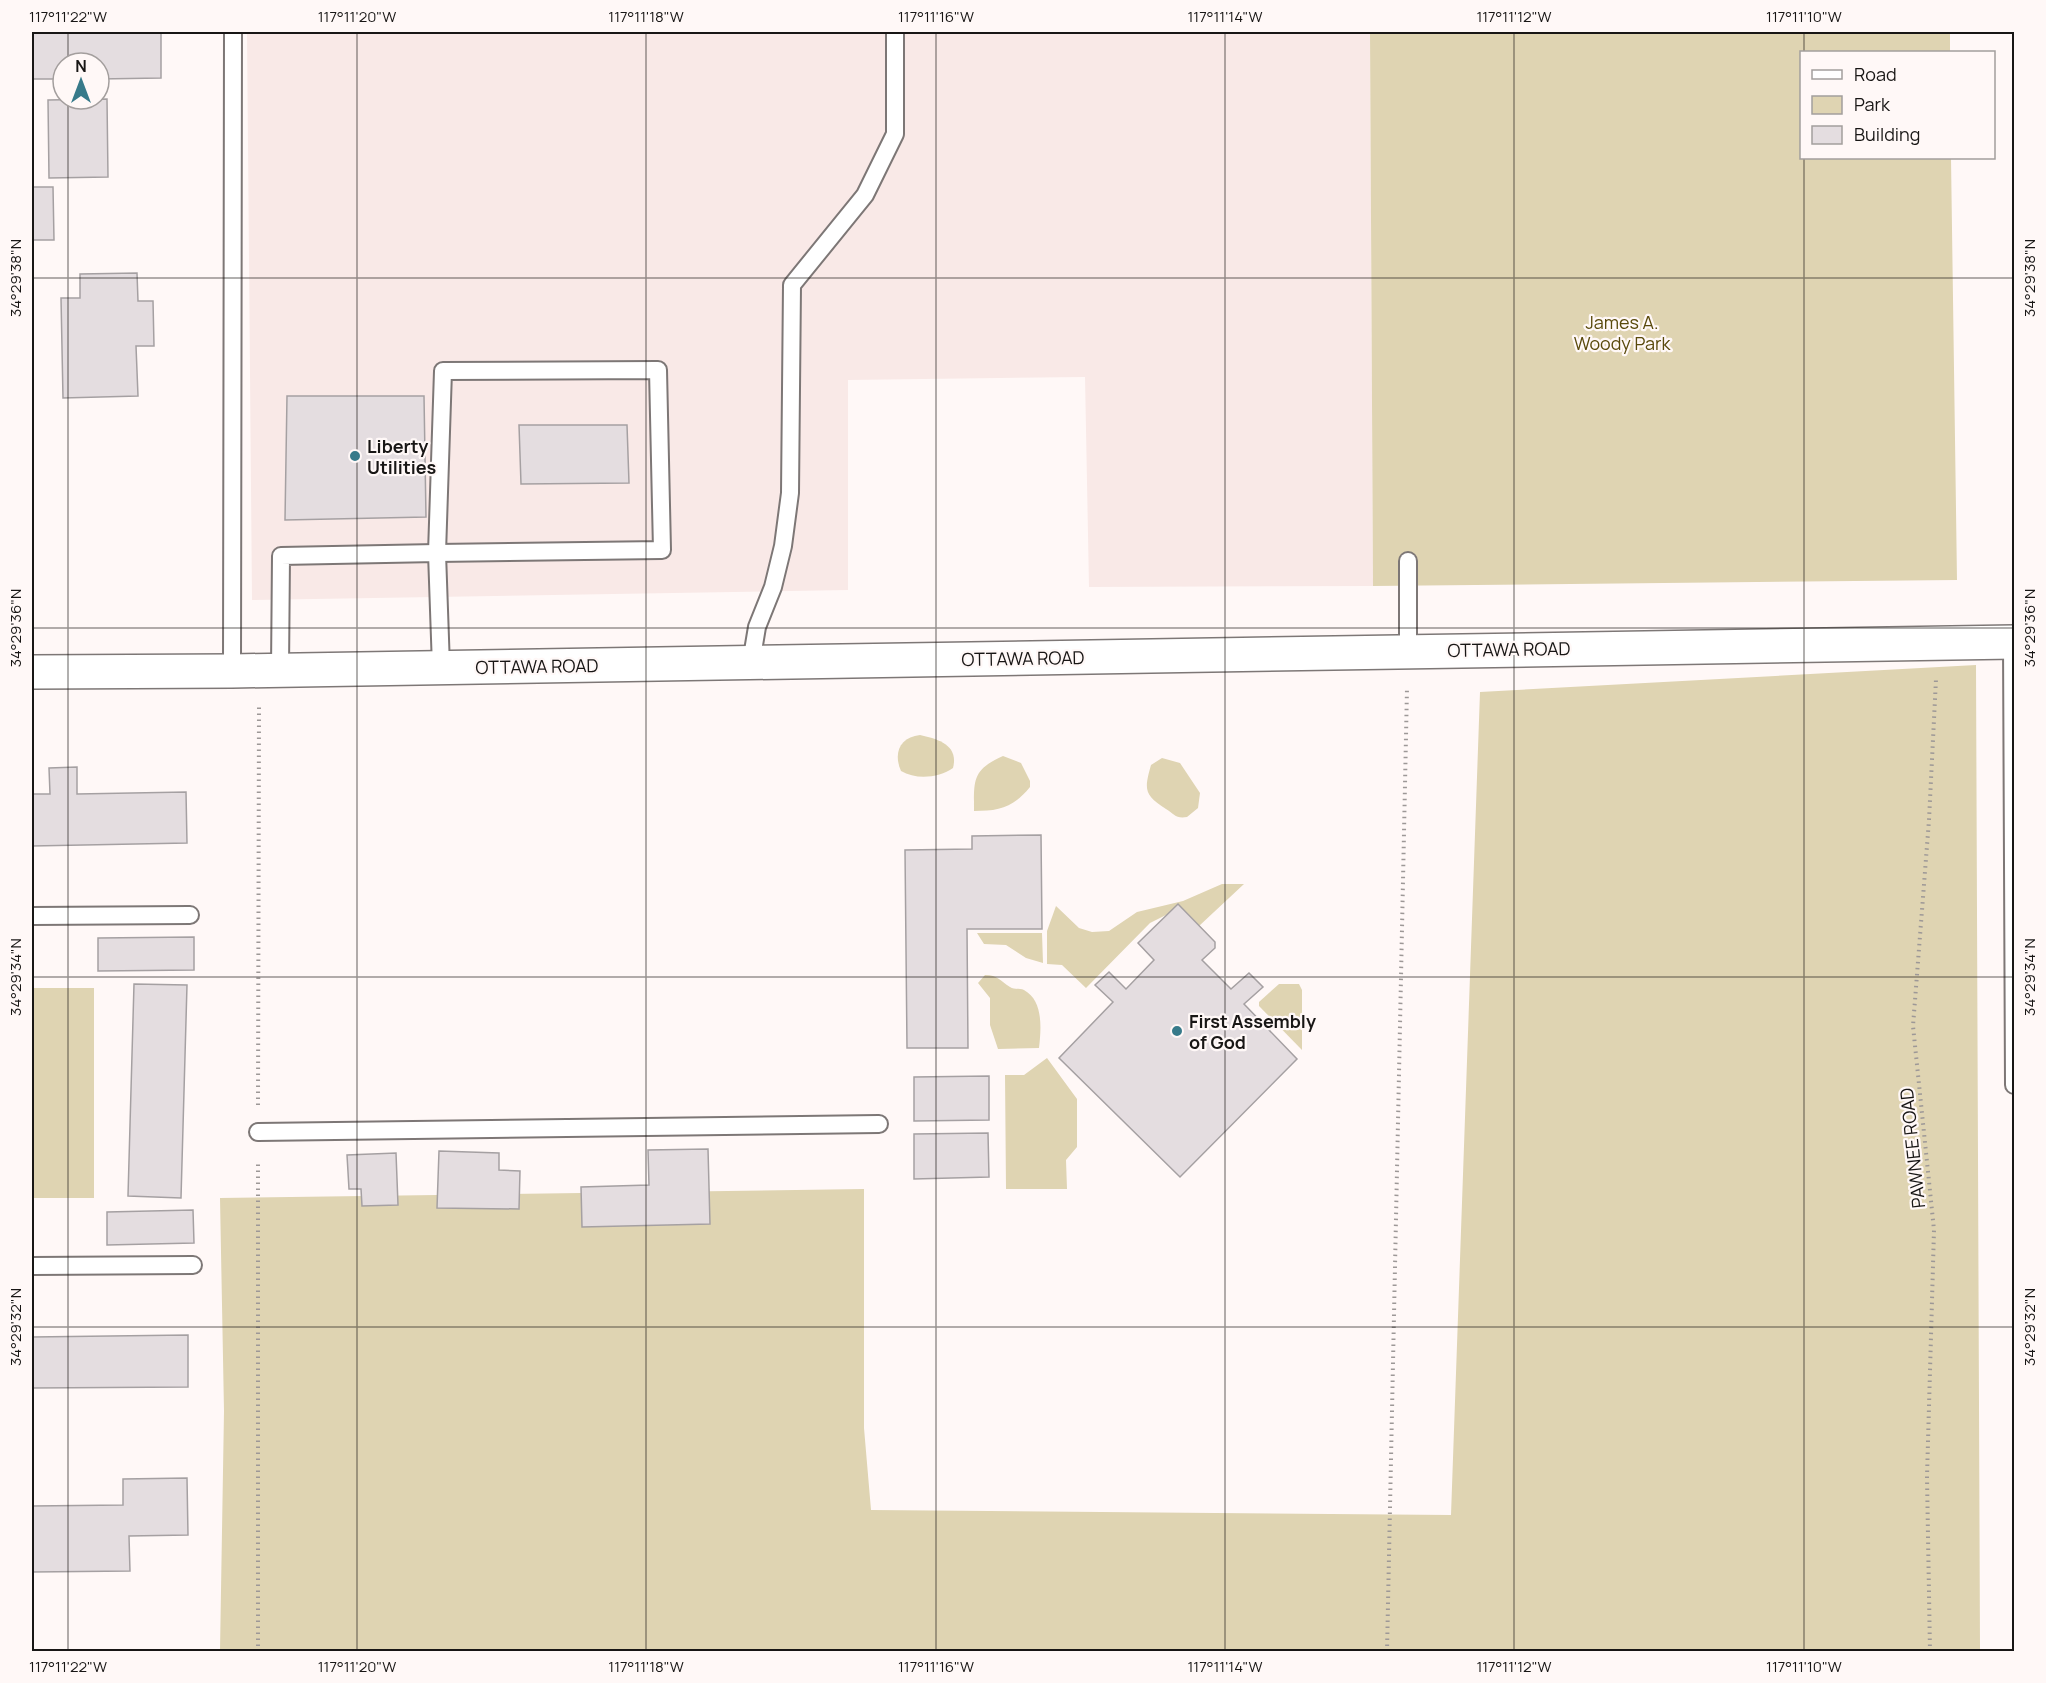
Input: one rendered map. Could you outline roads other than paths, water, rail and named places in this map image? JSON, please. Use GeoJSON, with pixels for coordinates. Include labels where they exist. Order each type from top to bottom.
{"type":"FeatureCollection","features":[{"type":"Feature","properties":{"kind":"street","name":"OTTAWA ROAD"},"geometry":{"type":"LineString","coordinates":[[32,672],[232,671],[2013,642]]}},
{"type":"Feature","properties":{"kind":"lane"},"geometry":{"type":"LineString","coordinates":[[232,671],[233,32]]}},
{"type":"Feature","properties":{"kind":"lane"},"geometry":{"type":"LineString","coordinates":[[751,663],[758,627],[773,587],[783,546],[790,493],[792,285],[865,195],[895,134],[895,32]]}},
{"type":"Feature","properties":{"kind":"lane"},"geometry":{"type":"LineString","coordinates":[[280,669],[281,556],[437,553],[662,550],[658,370],[443,371],[437,553],[441,667]]}},
{"type":"Feature","properties":{"kind":"lane"},"geometry":{"type":"LineString","coordinates":[[1407,561],[1407,651]]}},
{"type":"Feature","properties":{"kind":"lane"},"geometry":{"type":"LineString","coordinates":[[2013,642],[2014,1085]]}},
{"type":"Feature","properties":{"kind":"lane"},"geometry":{"type":"LineString","coordinates":[[32,916],[190,915]]}},
{"type":"Feature","properties":{"kind":"lane"},"geometry":{"type":"LineString","coordinates":[[258,1132],[879,1124]]}},
{"type":"Feature","properties":{"kind":"lane"},"geometry":{"type":"LineString","coordinates":[[32,1266],[193,1265]]}},
{"type":"Feature","properties":{"kind":"place","name":"Liberty Utilities"},"geometry":{"type":"Point","coordinates":[355,456]}},
{"type":"Feature","properties":{"kind":"place","name":"First Assembly of God"},"geometry":{"type":"Point","coordinates":[1177,1031]}},
{"type":"Feature","properties":{"kind":"park label","name":"James A. Woody Park"},"geometry":{"type":"Point","coordinates":[1622,332]}}]}
